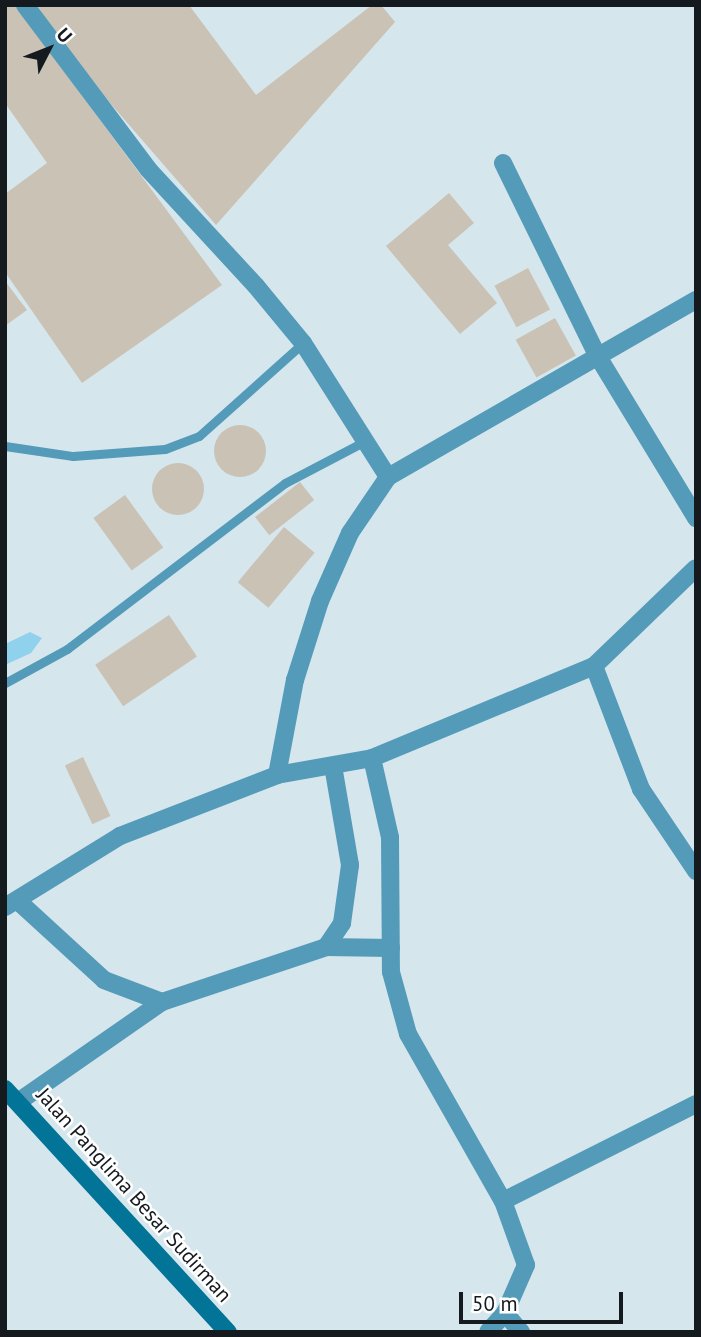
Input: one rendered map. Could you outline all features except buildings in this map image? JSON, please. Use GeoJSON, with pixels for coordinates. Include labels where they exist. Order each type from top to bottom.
{"type":"FeatureCollection","features":[{"type":"Feature","properties":{"kind":"main road","name":"Jalan Panglima Besar Sudirman"},"geometry":{"type":"LineString","coordinates":[[12,1095],[228,1332]]}},
{"type":"Feature","properties":{"kind":"street"},"geometry":{"type":"LineString","coordinates":[[24,5],[148,169],[256,286],[303,343],[388,477]]}},
{"type":"Feature","properties":{"kind":"street"},"geometry":{"type":"LineString","coordinates":[[503,163],[597,355],[696,518]]}},
{"type":"Feature","properties":{"kind":"street"},"geometry":{"type":"LineString","coordinates":[[277,775],[295,680],[320,601],[350,533],[388,477],[696,300]]}},
{"type":"Feature","properties":{"kind":"street"},"geometry":{"type":"LineString","coordinates":[[162,1002],[104,980],[12,905],[120,836],[277,775],[372,758],[594,666],[696,568]]}},
{"type":"Feature","properties":{"kind":"street"},"geometry":{"type":"LineString","coordinates":[[594,666],[641,789],[696,871]]}},
{"type":"Feature","properties":{"kind":"street"},"geometry":{"type":"LineString","coordinates":[[372,758],[390,837],[391,972],[408,1034],[503,1201],[526,1265],[505,1313],[488,1332]]}},
{"type":"Feature","properties":{"kind":"street"},"geometry":{"type":"LineString","coordinates":[[326,947],[342,923],[350,865],[333,766]]}},
{"type":"Feature","properties":{"kind":"street"},"geometry":{"type":"LineString","coordinates":[[12,1095],[162,1002],[326,947],[391,948]]}},
{"type":"Feature","properties":{"kind":"street"},"geometry":{"type":"LineString","coordinates":[[503,1201],[696,1104]]}},
{"type":"Feature","properties":{"kind":"street"},"geometry":{"type":"LineString","coordinates":[[505,1313],[521,1332]]}},
{"type":"Feature","properties":{"kind":"lane"},"geometry":{"type":"LineString","coordinates":[[5,446],[73,456],[165,449],[199,436],[303,343]]}},
{"type":"Feature","properties":{"kind":"lane"},"geometry":{"type":"LineString","coordinates":[[5,683],[67,649],[213,534],[285,484],[365,440]]}},
{"type":"Feature","properties":{"kind":"shaded area"},"geometry":{"type":"Polygon","coordinates":[[[30,632],[42,638],[31,653],[5,665],[5,644],[30,632]]]}}]}
